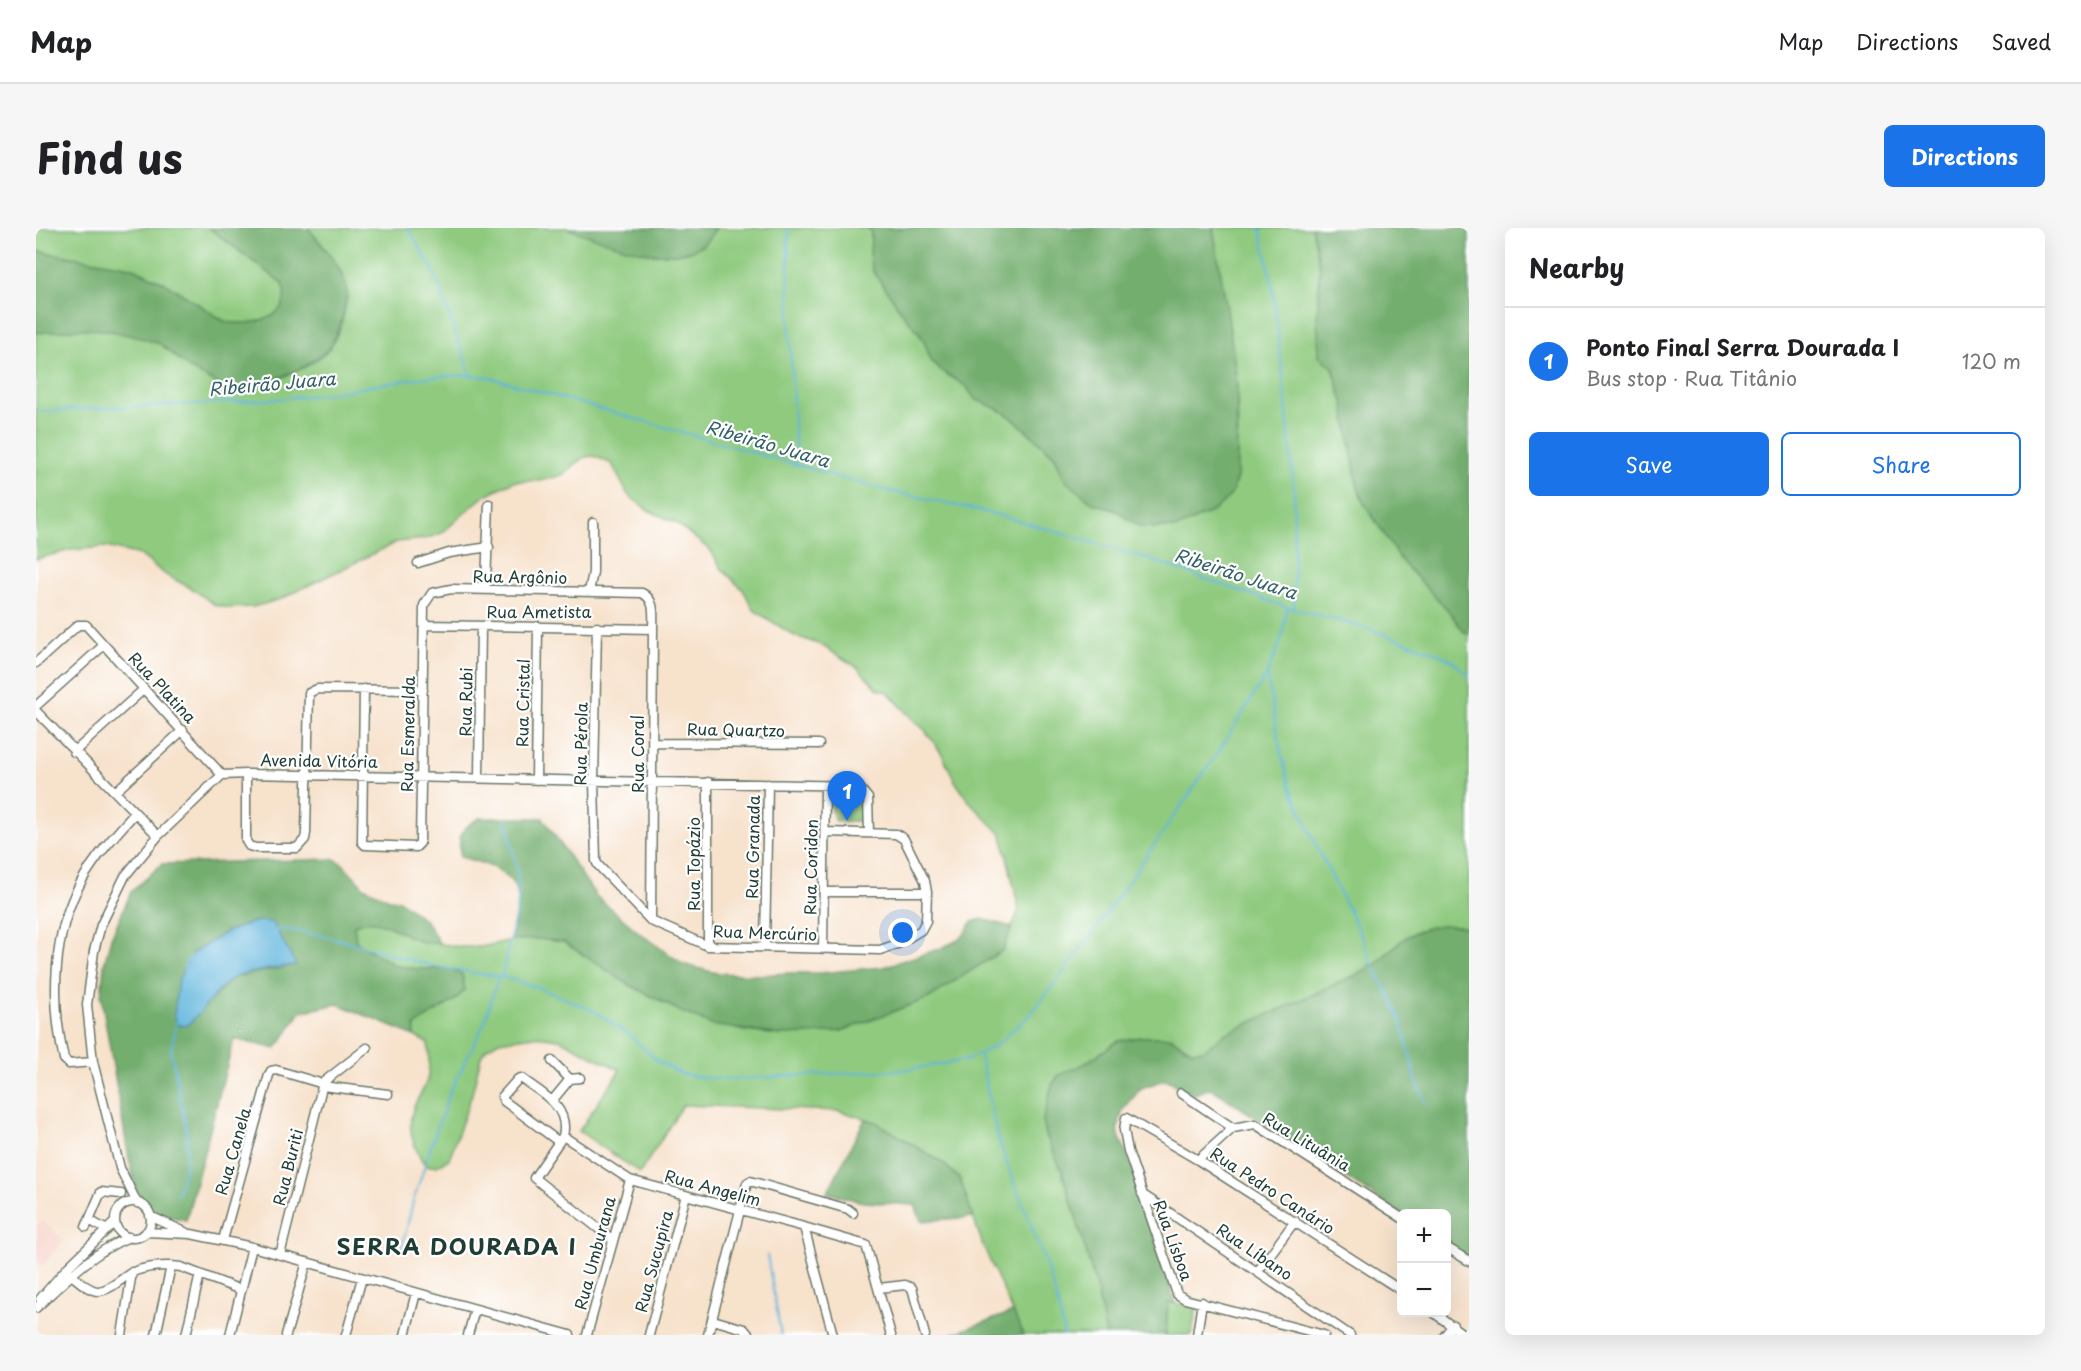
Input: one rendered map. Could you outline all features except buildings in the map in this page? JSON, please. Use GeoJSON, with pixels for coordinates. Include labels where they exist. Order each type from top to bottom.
{"type":"FeatureCollection","features":[{"type":"Feature","properties":{"kind":"street"},"geometry":{"type":"LineString","coordinates":[[451,589],[486,585],[489,504]]}},
{"type":"Feature","properties":{"kind":"street"},"geometry":{"type":"LineString","coordinates":[[589,592],[593,572],[593,522]]}},
{"type":"Feature","properties":{"kind":"street"},"geometry":{"type":"LineString","coordinates":[[418,563],[449,553],[489,547]]}},
{"type":"Feature","properties":{"kind":"street","name":"Rua Argônio"},"geometry":{"type":"LineString","coordinates":[[425,626],[424,605],[432,593],[451,589],[642,593]]}},
{"type":"Feature","properties":{"kind":"street","name":"Rua Coral"},"geometry":{"type":"LineString","coordinates":[[642,593],[652,602],[653,629],[651,921]]}},
{"type":"Feature","properties":{"kind":"street","name":"Rua Platina"},"geometry":{"type":"LineString","coordinates":[[36,663],[78,625],[86,626],[183,730],[222,776]]}},
{"type":"Feature","properties":{"kind":"street","name":"Rua Ametista"},"geometry":{"type":"LineString","coordinates":[[425,626],[653,629]]}},
{"type":"Feature","properties":{"kind":"street","name":"Rua Esmeralda"},"geometry":{"type":"LineString","coordinates":[[364,776],[362,842],[367,846],[418,847],[420,843],[425,626]]}},
{"type":"Feature","properties":{"kind":"street","name":"Rua Rubi"},"geometry":{"type":"LineString","coordinates":[[478,778],[482,626]]}},
{"type":"Feature","properties":{"kind":"street","name":"Rua Cristal"},"geometry":{"type":"LineString","coordinates":[[536,780],[538,626]]}},
{"type":"Feature","properties":{"kind":"street","name":"Rua Pérola"},"geometry":{"type":"LineString","coordinates":[[596,861],[594,781],[597,627]]}},
{"type":"Feature","properties":{"kind":"street"},"geometry":{"type":"LineString","coordinates":[[104,645],[36,708],[74,752],[158,836]]}},
{"type":"Feature","properties":{"kind":"street"},"geometry":{"type":"LineString","coordinates":[[246,774],[246,841],[251,847],[297,848],[306,839],[309,693],[317,688],[423,690]]}},
{"type":"Feature","properties":{"kind":"street"},"geometry":{"type":"LineString","coordinates":[[74,752],[144,689]]}},
{"type":"Feature","properties":{"kind":"street"},"geometry":{"type":"LineString","coordinates":[[364,689],[364,776]]}},
{"type":"Feature","properties":{"kind":"street"},"geometry":{"type":"LineString","coordinates":[[115,792],[183,730]]}},
{"type":"Feature","properties":{"kind":"street","name":"Rua Quartzo"},"geometry":{"type":"LineString","coordinates":[[653,743],[819,744]]}},
{"type":"Feature","properties":{"kind":"street","name":"Avenida Vitória"},"geometry":{"type":"LineString","coordinates":[[222,776],[246,774],[858,786],[868,798],[870,806],[869,833]]}},
{"type":"Feature","properties":{"kind":"street"},"geometry":{"type":"LineString","coordinates":[[137,1203],[120,1168],[93,1062],[87,1005],[89,981],[101,925],[125,876],[158,836],[222,776]]}},
{"type":"Feature","properties":{"kind":"street","name":"Rua Topázio"},"geometry":{"type":"LineString","coordinates":[[708,782],[708,946]]}},
{"type":"Feature","properties":{"kind":"street","name":"Rua Granada"},"geometry":{"type":"LineString","coordinates":[[765,947],[768,784]]}},
{"type":"Feature","properties":{"kind":"street","name":"Rua Coridon"},"geometry":{"type":"LineString","coordinates":[[823,949],[825,786]]}},
{"type":"Feature","properties":{"kind":"street"},"geometry":{"type":"LineString","coordinates":[[93,1062],[69,1064],[64,1059],[56,1005],[60,948],[71,905],[81,884],[109,842],[135,813]]}},
{"type":"Feature","properties":{"kind":"street"},"geometry":{"type":"LineString","coordinates":[[825,832],[901,835],[925,881],[927,892],[825,892]]}},
{"type":"Feature","properties":{"kind":"street","name":"Rua Mercúrio"},"geometry":{"type":"LineString","coordinates":[[596,861],[615,885],[651,921],[708,946],[880,950],[900,943],[925,926],[927,892]]}},
{"type":"Feature","properties":{"kind":"street"},"geometry":{"type":"LineString","coordinates":[[322,1086],[368,1048]]}},
{"type":"Feature","properties":{"kind":"street"},"geometry":{"type":"LineString","coordinates":[[552,1061],[570,1079]]}},
{"type":"Feature","properties":{"kind":"street","name":"Rua Canela"},"geometry":{"type":"LineString","coordinates":[[223,1240],[272,1071],[276,1070],[322,1086]]}},
{"type":"Feature","properties":{"kind":"street","name":"Rua Angelim"},"geometry":{"type":"LineString","coordinates":[[552,1101],[521,1078],[502,1097],[504,1101],[561,1139],[630,1180],[866,1245],[879,1288]]}},
{"type":"Feature","properties":{"kind":"street"},"geometry":{"type":"LineString","coordinates":[[580,1078],[570,1079],[552,1101],[560,1107],[565,1129],[561,1139],[534,1178],[613,1240]]}},
{"type":"Feature","properties":{"kind":"street"},"geometry":{"type":"LineString","coordinates":[[322,1086],[388,1094]]}},
{"type":"Feature","properties":{"kind":"street","name":"Rua Buriti"},"geometry":{"type":"LineString","coordinates":[[280,1255],[322,1086]]}},
{"type":"Feature","properties":{"kind":"street"},"geometry":{"type":"LineString","coordinates":[[1181,1093],[1233,1128],[1198,1160]]}},
{"type":"Feature","properties":{"kind":"street","name":"Rua Pedro Canário"},"geometry":{"type":"LineString","coordinates":[[1126,1118],[1198,1160],[1397,1288]]}},
{"type":"Feature","properties":{"kind":"street","name":"Rua Lísboa"},"geometry":{"type":"LineString","coordinates":[[1126,1118],[1124,1130],[1128,1151],[1177,1294],[1185,1299],[1324,1335]]}},
{"type":"Feature","properties":{"kind":"street","name":"Rua Lituânia"},"geometry":{"type":"LineString","coordinates":[[1233,1128],[1250,1124],[1258,1125],[1397,1215]]}},
{"type":"Feature","properties":{"kind":"street"},"geometry":{"type":"LineString","coordinates":[[120,1168],[122,1206]]}},
{"type":"Feature","properties":{"kind":"street","name":"Rua Umburana"},"geometry":{"type":"LineString","coordinates":[[588,1335],[630,1180]]}},
{"type":"Feature","properties":{"kind":"street"},"geometry":{"type":"LineString","coordinates":[[708,1335],[747,1183],[750,1181],[848,1209],[853,1213]]}},
{"type":"Feature","properties":{"kind":"street"},"geometry":{"type":"LineString","coordinates":[[107,1230],[88,1223],[101,1192],[121,1194]]}},
{"type":"Feature","properties":{"kind":"street","name":"Rua Líbano"},"geometry":{"type":"LineString","coordinates":[[1142,1194],[1350,1335]]}},
{"type":"Feature","properties":{"kind":"street","name":"Rua Sucupira"},"geometry":{"type":"LineString","coordinates":[[649,1335],[686,1195]]}},
{"type":"Feature","properties":{"kind":"street"},"geometry":{"type":"LineString","coordinates":[[36,1306],[70,1274],[104,1249],[146,1232],[150,1224],[150,1216],[146,1208],[137,1203],[122,1206],[116,1214],[115,1222],[120,1232],[129,1237]]}},
{"type":"Feature","properties":{"kind":"street"},"geometry":{"type":"LineString","coordinates":[[150,1216],[191,1234]]}},
{"type":"Feature","properties":{"kind":"street"},"geometry":{"type":"LineString","coordinates":[[1258,1271],[1295,1221]]}},
{"type":"Feature","properties":{"kind":"street"},"geometry":{"type":"LineString","coordinates":[[36,1306],[52,1284],[115,1222]]}},
{"type":"Feature","properties":{"kind":"street"},"geometry":{"type":"LineString","coordinates":[[804,1227],[833,1335]]}},
{"type":"Feature","properties":{"kind":"street"},"geometry":{"type":"LineString","coordinates":[[146,1232],[191,1234],[252,1247],[570,1335]]}},
{"type":"Feature","properties":{"kind":"street"},"geometry":{"type":"LineString","coordinates":[[230,1335],[252,1247]]}},
{"type":"Feature","properties":{"kind":"street"},"geometry":{"type":"LineString","coordinates":[[1451,1250],[1469,1262]]}},
{"type":"Feature","properties":{"kind":"street"},"geometry":{"type":"LineString","coordinates":[[285,1335],[307,1262]]}},
{"type":"Feature","properties":{"kind":"street"},"geometry":{"type":"LineString","coordinates":[[70,1274],[98,1291],[104,1290],[132,1272],[171,1266],[200,1274],[241,1290]]}},
{"type":"Feature","properties":{"kind":"street"},"geometry":{"type":"LineString","coordinates":[[156,1335],[171,1266]]}},
{"type":"Feature","properties":{"kind":"street"},"geometry":{"type":"LineString","coordinates":[[122,1335],[132,1272]]}},
{"type":"Feature","properties":{"kind":"street"},"geometry":{"type":"LineString","coordinates":[[186,1335],[200,1274]]}},
{"type":"Feature","properties":{"kind":"street"},"geometry":{"type":"LineString","coordinates":[[346,1335],[362,1278]]}},
{"type":"Feature","properties":{"kind":"street"},"geometry":{"type":"LineString","coordinates":[[891,1335],[879,1288],[905,1285],[912,1288],[925,1335]]}},
{"type":"Feature","properties":{"kind":"street"},"geometry":{"type":"LineString","coordinates":[[405,1335],[416,1293]]}},
{"type":"Feature","properties":{"kind":"street"},"geometry":{"type":"LineString","coordinates":[[1197,1335],[1203,1302]]}},
{"type":"Feature","properties":{"kind":"street"},"geometry":{"type":"LineString","coordinates":[[468,1335],[475,1309]]}},
{"type":"Feature","properties":{"kind":"street"},"geometry":{"type":"LineString","coordinates":[[1441,1317],[1464,1335]]}},
{"type":"Feature","properties":{"kind":"street"},"geometry":{"type":"LineString","coordinates":[[713,1320],[744,1329],[749,1335]]}},
{"type":"Feature","properties":{"kind":"street"},"geometry":{"type":"LineString","coordinates":[[527,1335],[530,1325]]}},
{"type":"Feature","properties":{"kind":"street"},"geometry":{"type":"LineString","coordinates":[[1445,1335],[1453,1325]]}},
{"type":"Feature","properties":{"kind":"shaded area"},"geometry":{"type":"Polygon","coordinates":[[[42,1221],[64,1240],[43,1266],[36,1260],[36,1226],[42,1221]]]}},
{"type":"Feature","properties":{"kind":"green space"},"geometry":{"type":"Polygon","coordinates":[[[36,228],[209,228],[282,283],[284,295],[282,305],[276,313],[257,322],[224,321],[165,283],[131,267],[36,251],[36,228]]]}},
{"type":"Feature","properties":{"kind":"green space"},"geometry":{"type":"Polygon","coordinates":[[[209,228],[309,229],[336,263],[346,284],[347,296],[342,320],[330,348],[304,367],[270,382],[242,388],[223,387],[190,369],[160,344],[141,338],[107,330],[81,329],[36,333],[36,251],[131,267],[165,283],[224,321],[257,322],[276,313],[282,305],[284,295],[282,283],[209,228]]]}},
{"type":"Feature","properties":{"kind":"green space"},"geometry":{"type":"Polygon","coordinates":[[[308,228],[566,228],[654,255],[702,246],[716,228],[868,228],[871,233],[870,260],[873,271],[923,339],[931,360],[940,370],[966,386],[975,399],[1002,411],[1016,421],[1055,457],[1065,480],[1093,503],[1106,506],[1129,520],[1153,528],[1177,528],[1238,436],[1237,383],[1213,228],[1312,228],[1320,267],[1317,316],[1344,405],[1362,500],[1402,562],[1448,610],[1464,632],[1469,634],[1469,927],[1438,926],[1416,932],[1406,937],[1374,966],[1371,965],[1365,971],[1223,1035],[1204,1050],[1193,1051],[1170,1037],[1141,1037],[1118,1041],[1084,1064],[1059,1075],[1052,1085],[1043,1120],[1046,1135],[1061,1169],[1077,1220],[1097,1290],[1106,1335],[1023,1335],[982,1243],[960,1179],[943,1163],[876,1122],[839,1111],[683,1105],[640,1173],[579,1131],[620,1070],[559,1039],[535,1036],[499,1041],[487,1048],[481,1056],[472,1094],[449,1159],[437,1166],[426,1166],[418,1154],[411,1132],[414,1106],[427,1080],[429,1066],[428,1043],[414,1036],[415,1026],[457,999],[449,969],[396,966],[356,942],[354,925],[363,921],[380,922],[419,941],[463,947],[481,947],[512,940],[540,939],[564,942],[628,984],[682,1012],[743,1031],[780,1035],[841,1031],[875,1019],[1003,950],[1019,909],[1002,835],[968,800],[955,781],[942,754],[925,730],[888,692],[878,689],[857,667],[821,645],[793,635],[754,610],[743,590],[721,568],[711,551],[676,523],[648,510],[628,495],[612,464],[594,456],[585,457],[562,475],[540,481],[514,481],[478,501],[442,533],[425,539],[397,542],[281,599],[253,607],[229,608],[215,605],[191,588],[166,575],[140,555],[106,547],[71,550],[36,559],[36,333],[88,329],[124,333],[183,352],[257,386],[276,380],[307,366],[324,354],[337,335],[345,310],[347,292],[340,269],[308,228]]]}},
{"type":"Feature","properties":{"kind":"green space"},"geometry":{"type":"Polygon","coordinates":[[[566,228],[716,228],[701,246],[686,252],[670,254],[634,250],[566,228]]]}},
{"type":"Feature","properties":{"kind":"green space"},"geometry":{"type":"Polygon","coordinates":[[[868,228],[1213,228],[1237,383],[1237,477],[1231,495],[1213,511],[1177,528],[1140,527],[1117,511],[1093,503],[1065,480],[1055,456],[1016,421],[1002,411],[975,399],[966,386],[940,370],[931,360],[923,339],[873,271],[870,260],[871,233],[868,228]]]}},
{"type":"Feature","properties":{"kind":"green space"},"geometry":{"type":"Polygon","coordinates":[[[1312,228],[1469,228],[1469,634],[1464,632],[1448,610],[1402,562],[1362,500],[1344,405],[1333,367],[1319,357],[1317,316],[1320,267],[1312,228]]]}},
{"type":"Feature","properties":{"kind":"green space"},"geometry":{"type":"Polygon","coordinates":[[[846,786],[860,794],[864,809],[862,821],[836,821],[832,813],[832,797],[835,789],[846,786]]]}},
{"type":"Feature","properties":{"kind":"green space"},"geometry":{"type":"Polygon","coordinates":[[[480,818],[543,818],[596,896],[642,935],[683,964],[717,973],[761,975],[820,973],[883,967],[954,942],[963,936],[972,922],[982,919],[1012,927],[1003,950],[929,998],[841,1031],[780,1035],[712,1025],[628,984],[564,942],[540,939],[512,940],[518,898],[516,888],[504,874],[496,869],[460,857],[460,837],[464,829],[480,818]]]}},
{"type":"Feature","properties":{"kind":"green space"},"geometry":{"type":"Polygon","coordinates":[[[334,859],[343,864],[364,887],[389,899],[399,900],[426,921],[440,944],[419,941],[386,925],[370,922],[354,925],[356,942],[396,966],[449,969],[462,974],[465,990],[460,996],[415,1026],[414,1036],[338,1004],[301,1012],[276,1049],[234,1039],[186,1220],[153,1213],[136,1189],[101,996],[104,965],[111,938],[131,892],[162,864],[334,859]],[[256,921],[226,932],[193,953],[189,1024],[234,977],[295,965],[256,921]]]}},
{"type":"Feature","properties":{"kind":"green space"},"geometry":{"type":"Polygon","coordinates":[[[1442,925],[1469,927],[1469,1259],[1451,1247],[1451,1209],[1397,1209],[1397,1211],[1211,1088],[1195,1094],[1180,1089],[1172,1082],[1165,1080],[1141,1088],[1123,1110],[1117,1131],[1139,1184],[1175,1303],[1168,1303],[1166,1335],[1106,1335],[1097,1290],[1077,1220],[1061,1169],[1046,1135],[1043,1120],[1052,1085],[1059,1075],[1084,1064],[1118,1041],[1141,1037],[1170,1037],[1192,1051],[1204,1050],[1223,1035],[1365,971],[1371,965],[1374,966],[1404,939],[1430,927],[1442,925]]]}},
{"type":"Feature","properties":{"kind":"green space"},"geometry":{"type":"Polygon","coordinates":[[[865,1119],[876,1122],[943,1163],[960,1179],[973,1217],[921,1221],[915,1205],[863,1202],[827,1193],[865,1119]]]}},
{"type":"Feature","properties":{"kind":"green space"},"geometry":{"type":"Polygon","coordinates":[[[1168,1302],[1197,1307],[1191,1335],[1166,1335],[1168,1302]]]}},
{"type":"Feature","properties":{"kind":"green space"},"geometry":{"type":"Polygon","coordinates":[[[1013,1312],[1023,1335],[949,1335],[1013,1312]]]}},
{"type":"Feature","properties":{"kind":"water"},"geometry":{"type":"Polygon","coordinates":[[[256,921],[272,922],[296,965],[256,971],[235,977],[223,986],[191,1022],[186,1026],[178,1025],[174,1015],[178,980],[193,953],[226,932],[256,921]]]}},
{"type":"Feature","properties":{"kind":"waterway"},"geometry":{"type":"LineString","coordinates":[[408,228],[434,272],[470,374]]}},
{"type":"Feature","properties":{"kind":"waterway"},"geometry":{"type":"LineString","coordinates":[[788,228],[796,464]]}},
{"type":"Feature","properties":{"kind":"waterway"},"geometry":{"type":"LineString","coordinates":[[1260,228],[1272,282],[1294,490],[1294,608]]}},
{"type":"Feature","properties":{"kind":"waterway","name":"Ribeirão Juara"},"geometry":{"type":"LineString","coordinates":[[36,412],[274,399],[331,393],[421,378],[466,375],[489,377],[877,488],[999,515],[1145,558],[1287,607],[1370,629],[1439,654],[1453,661],[1469,676]]}},
{"type":"Feature","properties":{"kind":"waterway"},"geometry":{"type":"LineString","coordinates":[[276,930],[285,929],[338,939],[436,967],[502,977],[540,988],[594,1011],[629,1035],[659,1062],[682,1074],[735,1079],[904,1070],[967,1060],[995,1046],[1030,1015],[1085,944],[1219,751],[1267,674],[1282,638],[1287,607]]}},
{"type":"Feature","properties":{"kind":"waterway"},"geometry":{"type":"LineString","coordinates":[[1267,674],[1280,748],[1290,786],[1316,845],[1363,939],[1373,966],[1401,1021],[1416,1079],[1426,1105]]}},
{"type":"Feature","properties":{"kind":"waterway"},"geometry":{"type":"LineString","coordinates":[[502,977],[518,902],[517,869],[506,819]]}},
{"type":"Feature","properties":{"kind":"waterway"},"geometry":{"type":"LineString","coordinates":[[184,971],[186,962],[191,958]]}},
{"type":"Feature","properties":{"kind":"waterway"},"geometry":{"type":"LineString","coordinates":[[402,1248],[413,1202],[435,1134],[450,1092],[485,1022],[498,977]]}},
{"type":"Feature","properties":{"kind":"waterway"},"geometry":{"type":"LineString","coordinates":[[177,1021],[171,1051],[186,1127],[187,1145],[185,1168],[177,1195]]}},
{"type":"Feature","properties":{"kind":"waterway"},"geometry":{"type":"LineString","coordinates":[[980,1055],[999,1141],[1054,1288],[1064,1335]]}},
{"type":"Feature","properties":{"kind":"waterway"},"geometry":{"type":"LineString","coordinates":[[767,1255],[781,1335]]}},
{"type":"Feature","properties":{"kind":"place","name":"Ponto Final Serra Dourada I"},"geometry":{"type":"Point","coordinates":[847,821]}},
{"type":"Feature","properties":{"kind":"district","name":"SERRA DOURADA I"},"geometry":{"type":"Point","coordinates":[457,1245]}}]}
